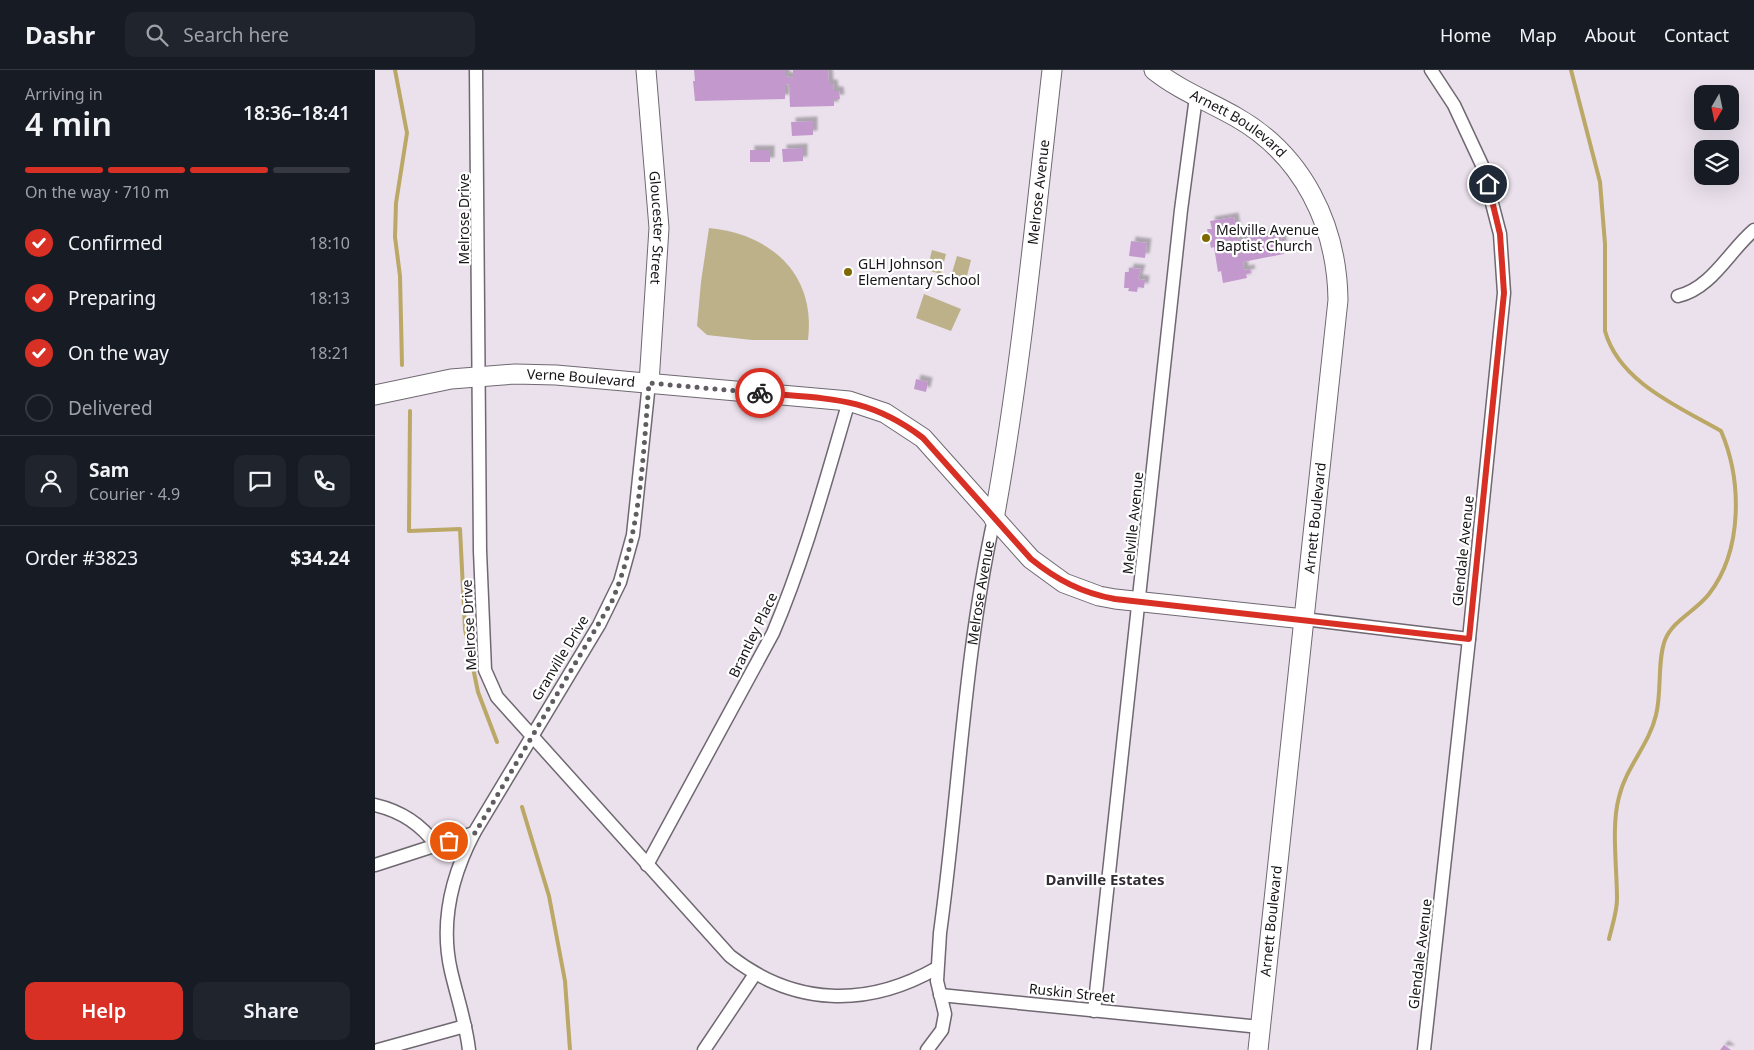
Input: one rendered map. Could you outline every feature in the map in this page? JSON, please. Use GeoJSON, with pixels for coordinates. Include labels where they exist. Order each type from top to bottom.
{"type":"FeatureCollection","features":[{"type":"Feature","properties":{"kind":"street","name":"Melrose Drive"},"geometry":{"type":"LineString","coordinates":[[476,70],[484,663],[490,684],[497,697],[531,736],[730,956],[755,974],[793,990],[813,994],[852,996],[899,987],[937,968]]}},
{"type":"Feature","properties":{"kind":"street","name":"Gloucester Street"},"geometry":{"type":"LineString","coordinates":[[646,70],[659,228],[649,383]]}},
{"type":"Feature","properties":{"kind":"street","name":"Melrose Avenue"},"geometry":{"type":"LineString","coordinates":[[937,968],[973,640],[984,565],[1009,439],[1025,318],[1052,70]]}},
{"type":"Feature","properties":{"kind":"street","name":"Arnett Boulevard"},"geometry":{"type":"LineString","coordinates":[[1154,70],[1196,97],[1236,117],[1255,130],[1290,162],[1304,180],[1320,208],[1335,258],[1338,300],[1258,1050]]}},
{"type":"Feature","properties":{"kind":"street","name":"Glendale Avenue"},"geometry":{"type":"LineString","coordinates":[[1424,1050],[1494,408],[1504,293],[1504,264],[1494,203],[1482,165],[1454,105],[1431,70]]}},
{"type":"Feature","properties":{"kind":"street","name":"Melville Avenue"},"geometry":{"type":"LineString","coordinates":[[1094,1011],[1180,219],[1196,97]]}},
{"type":"Feature","properties":{"kind":"street"},"geometry":{"type":"LineString","coordinates":[[1678,296],[1695,290],[1706,282],[1754,230]]}},
{"type":"Feature","properties":{"kind":"street","name":"Verne Boulevard"},"geometry":{"type":"LineString","coordinates":[[375,395],[412,386],[479,376],[556,375],[849,401],[885,412],[923,438],[1031,559],[1064,583],[1099,596],[1304,619]]}},
{"type":"Feature","properties":{"kind":"street","name":"Granville Drive"},"geometry":{"type":"LineString","coordinates":[[469,1050],[465,1026],[450,968],[447,922],[454,880],[461,858],[475,833],[531,736],[599,625],[612,601],[625,568],[633,535],[649,383]]}},
{"type":"Feature","properties":{"kind":"street","name":"Brantley Place"},"geometry":{"type":"LineString","coordinates":[[647,865],[773,633],[790,594],[849,401]]}},
{"type":"Feature","properties":{"kind":"street"},"geometry":{"type":"LineString","coordinates":[[1304,619],[1469,639]]}},
{"type":"Feature","properties":{"kind":"street"},"geometry":{"type":"LineString","coordinates":[[375,805],[398,812],[412,820],[436,845]]}},
{"type":"Feature","properties":{"kind":"street"},"geometry":{"type":"LineString","coordinates":[[375,865],[475,833]]}},
{"type":"Feature","properties":{"kind":"street"},"geometry":{"type":"LineString","coordinates":[[927,1050],[944,1024],[945,1006],[941,995],[937,968]]}},
{"type":"Feature","properties":{"kind":"street"},"geometry":{"type":"LineString","coordinates":[[703,1050],[755,974]]}},
{"type":"Feature","properties":{"kind":"street","name":"Ruskin Street"},"geometry":{"type":"LineString","coordinates":[[941,995],[1260,1028]]}},
{"type":"Feature","properties":{"kind":"street"},"geometry":{"type":"LineString","coordinates":[[378,1050],[465,1026]]}},
{"type":"Feature","properties":{"kind":"shaded area"},"geometry":{"type":"Polygon","coordinates":[[[709,228],[731,232],[752,239],[770,249],[785,262],[797,277],[805,295],[809,316],[808,340],[752,340],[707,335],[697,326],[709,228]]]}},
{"type":"Feature","properties":{"kind":"shaded area"},"geometry":{"type":"Polygon","coordinates":[[[932,250],[946,254],[941,274],[927,270],[932,250]]]}},
{"type":"Feature","properties":{"kind":"shaded area"},"geometry":{"type":"Polygon","coordinates":[[[957,256],[971,260],[966,280],[951,276],[957,256]]]}},
{"type":"Feature","properties":{"kind":"shaded area"},"geometry":{"type":"Polygon","coordinates":[[[924,294],[961,309],[951,331],[916,318],[924,294]]]}},
{"type":"Feature","properties":{"kind":"building"},"geometry":{"type":"Polygon","coordinates":[[[694,70],[785,70],[785,76],[793,78],[793,70],[828,70],[829,84],[833,84],[834,91],[839,91],[840,99],[834,99],[834,106],[790,107],[789,84],[785,85],[785,99],[695,101],[694,70]]]}},
{"type":"Feature","properties":{"kind":"building"},"geometry":{"type":"Polygon","coordinates":[[[813,121],[813,135],[792,136],[791,122],[813,121]]]}},
{"type":"Feature","properties":{"kind":"building"},"geometry":{"type":"Polygon","coordinates":[[[803,148],[803,161],[783,162],[782,149],[803,148]]]}},
{"type":"Feature","properties":{"kind":"building"},"geometry":{"type":"Polygon","coordinates":[[[750,150],[770,150],[770,162],[750,162],[750,150]]]}},
{"type":"Feature","properties":{"kind":"building"},"geometry":{"type":"Polygon","coordinates":[[[1234,217],[1238,240],[1280,232],[1284,254],[1243,262],[1244,270],[1250,269],[1251,273],[1246,274],[1247,278],[1223,283],[1221,271],[1218,272],[1214,247],[1211,248],[1207,229],[1212,229],[1210,221],[1234,217]]]}},
{"type":"Feature","properties":{"kind":"building"},"geometry":{"type":"Polygon","coordinates":[[[1131,241],[1147,243],[1145,258],[1129,256],[1131,241]]]}},
{"type":"Feature","properties":{"kind":"building"},"geometry":{"type":"Polygon","coordinates":[[[1129,268],[1141,269],[1138,279],[1145,280],[1144,288],[1138,287],[1137,292],[1128,291],[1129,288],[1124,288],[1125,272],[1129,272],[1129,268]]]}},
{"type":"Feature","properties":{"kind":"building"},"geometry":{"type":"Polygon","coordinates":[[[916,379],[928,382],[926,392],[914,389],[916,379]]]}},
{"type":"Feature","properties":{"kind":"building"},"geometry":{"type":"Polygon","coordinates":[[[1724,1045],[1731,1050],[1720,1050],[1724,1045]]]}},
{"type":"Feature","properties":{"kind":"waterway"},"geometry":{"type":"LineString","coordinates":[[395,70],[407,133],[396,203],[395,237],[400,276],[402,365]]}},
{"type":"Feature","properties":{"kind":"waterway"},"geometry":{"type":"LineString","coordinates":[[1571,70],[1600,182],[1605,244],[1605,331],[1612,349],[1623,365],[1637,379],[1670,402],[1721,431],[1733,471],[1736,514],[1728,557],[1720,576],[1704,600],[1673,627],[1665,640],[1661,657],[1658,706],[1653,726],[1622,786],[1619,797],[1615,821],[1617,904],[1609,939]]}},
{"type":"Feature","properties":{"kind":"waterway"},"geometry":{"type":"LineString","coordinates":[[410,411],[409,531],[460,529],[465,629],[478,692],[497,742]]}},
{"type":"Feature","properties":{"kind":"waterway"},"geometry":{"type":"LineString","coordinates":[[522,807],[549,896],[565,981],[570,1050]]}},
{"type":"Feature","properties":{"kind":"way so far"},"geometry":{"type":"LineString","coordinates":[[449,841],[475,833],[612,601],[627,561],[633,535],[646,430],[649,383],[760,393]]}},
{"type":"Feature","properties":{"kind":"place","name":"Melville Avenue Baptist Church"},"geometry":{"type":"Point","coordinates":[1206,238]}},
{"type":"Feature","properties":{"kind":"place","name":"GLH Johnson Elementary School"},"geometry":{"type":"Point","coordinates":[848,272]}},
{"type":"Feature","properties":{"kind":"district","name":"Danville Estates"},"geometry":{"type":"Point","coordinates":[1105,880]}},
{"type":"Feature","properties":{"kind":"route"},"geometry":{"type":"LineString","coordinates":[[760,393],[849,401],[885,412],[903,422],[923,438],[1031,559],[1064,583],[1079,590],[1115,599],[1469,639],[1494,408],[1504,293],[1504,264],[1500,234],[1488,184]]}}]}
